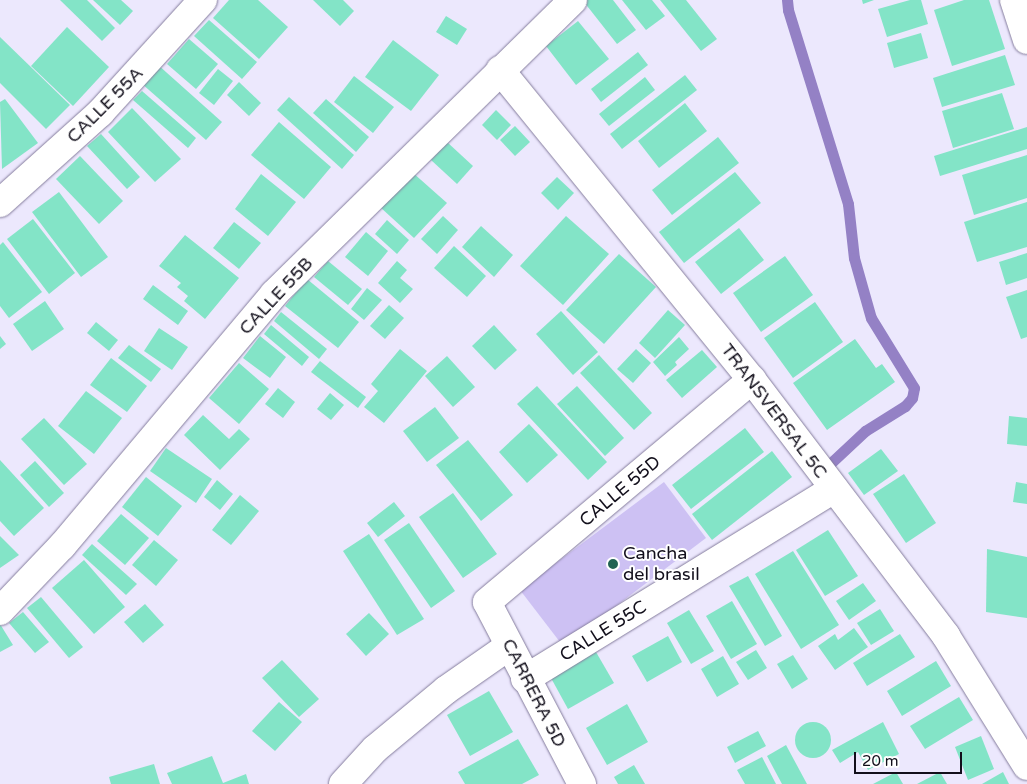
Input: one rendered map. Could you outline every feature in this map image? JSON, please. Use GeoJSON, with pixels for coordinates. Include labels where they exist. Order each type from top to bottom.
{"type":"FeatureCollection","features":[{"type":"Feature","properties":{"kind":"street","name":"CALLE 55A"},"geometry":{"type":"LineString","coordinates":[[0,203],[100,113],[203,0]]}},
{"type":"Feature","properties":{"kind":"street","name":"CALLE 55B"},"geometry":{"type":"LineString","coordinates":[[0,611],[62,546],[274,294],[573,0]]}},
{"type":"Feature","properties":{"kind":"street"},"geometry":{"type":"LineString","coordinates":[[1014,0],[1027,40]]}},
{"type":"Feature","properties":{"kind":"street","name":"TRANSVERSAL 5C"},"geometry":{"type":"LineString","coordinates":[[500,70],[752,380],[946,636],[1027,766]]}},
{"type":"Feature","properties":{"kind":"street","name":"CALLE 55D"},"geometry":{"type":"LineString","coordinates":[[487,602],[752,380]]}},
{"type":"Feature","properties":{"kind":"street","name":"CALLE 55C"},"geometry":{"type":"LineString","coordinates":[[525,679],[834,489]]}},
{"type":"Feature","properties":{"kind":"street","name":"CARRERA 5D"},"geometry":{"type":"LineString","coordinates":[[487,602],[525,679],[582,784]]}},
{"type":"Feature","properties":{"kind":"street"},"geometry":{"type":"LineString","coordinates":[[343,784],[375,748],[446,690],[509,646]]}},
{"type":"Feature","properties":{"kind":"shaded area","name":"Cancha del brasil"},"geometry":{"type":"Polygon","coordinates":[[[664,482],[706,538],[563,646],[520,590],[664,482]]]}},
{"type":"Feature","properties":{"kind":"building"},"geometry":{"type":"Polygon","coordinates":[[[60,0],[87,0],[115,28],[102,41],[60,0]]]}},
{"type":"Feature","properties":{"kind":"building"},"geometry":{"type":"Polygon","coordinates":[[[93,0],[121,0],[133,11],[120,25],[93,0]]]}},
{"type":"Feature","properties":{"kind":"building"},"geometry":{"type":"Polygon","coordinates":[[[229,0],[258,0],[288,27],[259,59],[213,18],[229,0]]]}},
{"type":"Feature","properties":{"kind":"building"},"geometry":{"type":"Polygon","coordinates":[[[313,0],[343,0],[354,11],[340,26],[313,0]]]}},
{"type":"Feature","properties":{"kind":"building"},"geometry":{"type":"Polygon","coordinates":[[[586,0],[613,0],[636,30],[617,44],[584,2],[586,0]]]}},
{"type":"Feature","properties":{"kind":"building"},"geometry":{"type":"Polygon","coordinates":[[[622,0],[652,0],[665,16],[646,30],[622,0]]]}},
{"type":"Feature","properties":{"kind":"building"},"geometry":{"type":"Polygon","coordinates":[[[660,0],[686,0],[717,39],[701,51],[660,0]]]}},
{"type":"Feature","properties":{"kind":"building"},"geometry":{"type":"Polygon","coordinates":[[[862,0],[874,0],[863,4],[862,0]]]}},
{"type":"Feature","properties":{"kind":"building"},"geometry":{"type":"Polygon","coordinates":[[[910,0],[921,0],[928,24],[887,37],[878,9],[910,0]]]}},
{"type":"Feature","properties":{"kind":"building"},"geometry":{"type":"Polygon","coordinates":[[[964,0],[989,0],[1005,49],[952,66],[934,10],[964,0]]]}},
{"type":"Feature","properties":{"kind":"building"},"geometry":{"type":"Polygon","coordinates":[[[446,16],[467,29],[457,45],[436,32],[446,16]]]}},
{"type":"Feature","properties":{"kind":"building"},"geometry":{"type":"Polygon","coordinates":[[[209,20],[257,62],[242,79],[194,36],[209,20]]]}},
{"type":"Feature","properties":{"kind":"building"},"geometry":{"type":"Polygon","coordinates":[[[578,21],[609,59],[576,85],[546,46],[578,21]]]}},
{"type":"Feature","properties":{"kind":"building"},"geometry":{"type":"Polygon","coordinates":[[[67,27],[109,67],[73,106],[31,66],[67,27]]]}},
{"type":"Feature","properties":{"kind":"building"},"geometry":{"type":"Polygon","coordinates":[[[921,33],[928,58],[894,68],[887,43],[921,33]]]}},
{"type":"Feature","properties":{"kind":"building"},"geometry":{"type":"Polygon","coordinates":[[[0,37],[70,105],[46,129],[0,83],[0,37]]]}},
{"type":"Feature","properties":{"kind":"building"},"geometry":{"type":"Polygon","coordinates":[[[189,39],[218,64],[196,89],[167,64],[189,39]]]}},
{"type":"Feature","properties":{"kind":"building"},"geometry":{"type":"Polygon","coordinates":[[[393,40],[439,75],[411,111],[365,77],[393,40]]]}},
{"type":"Feature","properties":{"kind":"building"},"geometry":{"type":"Polygon","coordinates":[[[638,52],[648,65],[601,102],[591,89],[638,52]]]}},
{"type":"Feature","properties":{"kind":"building"},"geometry":{"type":"Polygon","coordinates":[[[1005,55],[1015,85],[942,107],[933,78],[1005,55]]]}},
{"type":"Feature","properties":{"kind":"building"},"geometry":{"type":"Polygon","coordinates":[[[157,64],[222,122],[206,140],[141,83],[157,64]]]}},
{"type":"Feature","properties":{"kind":"building"},"geometry":{"type":"Polygon","coordinates":[[[218,69],[233,81],[214,105],[199,93],[218,69]]]}},
{"type":"Feature","properties":{"kind":"building"},"geometry":{"type":"Polygon","coordinates":[[[685,75],[697,90],[622,149],[610,134],[685,75]]]}},
{"type":"Feature","properties":{"kind":"building"},"geometry":{"type":"Polygon","coordinates":[[[354,76],[394,107],[373,133],[334,102],[354,76]]]}},
{"type":"Feature","properties":{"kind":"building"},"geometry":{"type":"Polygon","coordinates":[[[645,77],[655,90],[609,126],[599,114],[645,77]]]}},
{"type":"Feature","properties":{"kind":"building"},"geometry":{"type":"Polygon","coordinates":[[[239,82],[261,103],[249,116],[227,95],[239,82]]]}},
{"type":"Feature","properties":{"kind":"building"},"geometry":{"type":"Polygon","coordinates":[[[142,91],[196,138],[188,148],[133,100],[142,91]]]}},
{"type":"Feature","properties":{"kind":"building"},"geometry":{"type":"Polygon","coordinates":[[[1002,93],[1014,129],[953,148],[942,111],[1002,93]]]}},
{"type":"Feature","properties":{"kind":"building"},"geometry":{"type":"Polygon","coordinates":[[[289,97],[354,155],[342,169],[277,110],[289,97]]]}},
{"type":"Feature","properties":{"kind":"building"},"geometry":{"type":"Polygon","coordinates":[[[5,99],[38,143],[2,169],[0,102],[5,99]]]}},
{"type":"Feature","properties":{"kind":"building"},"geometry":{"type":"Polygon","coordinates":[[[326,99],[369,137],[356,152],[313,113],[326,99]]]}},
{"type":"Feature","properties":{"kind":"building"},"geometry":{"type":"Polygon","coordinates":[[[685,103],[707,131],[659,168],[638,141],[685,103]]]}},
{"type":"Feature","properties":{"kind":"building"},"geometry":{"type":"Polygon","coordinates":[[[132,108],[181,159],[155,182],[108,132],[132,108]]]}},
{"type":"Feature","properties":{"kind":"building"},"geometry":{"type":"Polygon","coordinates":[[[496,110],[511,125],[497,140],[482,125],[496,110]]]}},
{"type":"Feature","properties":{"kind":"building"},"geometry":{"type":"Polygon","coordinates":[[[279,122],[331,167],[304,199],[251,155],[279,122]]]}},
{"type":"Feature","properties":{"kind":"building"},"geometry":{"type":"Polygon","coordinates":[[[515,126],[530,142],[515,156],[500,140],[515,126]]]}},
{"type":"Feature","properties":{"kind":"building"},"geometry":{"type":"Polygon","coordinates":[[[1027,127],[1027,149],[940,176],[934,156],[1027,127]]]}},
{"type":"Feature","properties":{"kind":"building"},"geometry":{"type":"Polygon","coordinates":[[[101,134],[140,177],[127,189],[87,146],[101,134]]]}},
{"type":"Feature","properties":{"kind":"building"},"geometry":{"type":"Polygon","coordinates":[[[718,137],[739,163],[672,215],[652,190],[718,137]]]}},
{"type":"Feature","properties":{"kind":"building"},"geometry":{"type":"Polygon","coordinates":[[[447,142],[473,166],[457,184],[431,160],[447,142]]]}},
{"type":"Feature","properties":{"kind":"building"},"geometry":{"type":"Polygon","coordinates":[[[1027,155],[1027,198],[974,215],[962,175],[1027,155]]]}},
{"type":"Feature","properties":{"kind":"building"},"geometry":{"type":"Polygon","coordinates":[[[80,156],[123,201],[99,224],[56,179],[80,156]]]}},
{"type":"Feature","properties":{"kind":"building"},"geometry":{"type":"Polygon","coordinates":[[[412,172],[447,203],[414,238],[380,207],[412,172]]]}},
{"type":"Feature","properties":{"kind":"building"},"geometry":{"type":"Polygon","coordinates":[[[735,172],[761,203],[684,263],[659,232],[735,172]]]}},
{"type":"Feature","properties":{"kind":"building"},"geometry":{"type":"Polygon","coordinates":[[[261,174],[296,202],[268,236],[235,209],[261,174]]]}},
{"type":"Feature","properties":{"kind":"building"},"geometry":{"type":"Polygon","coordinates":[[[557,177],[574,193],[558,210],[541,193],[557,177]]]}},
{"type":"Feature","properties":{"kind":"building"},"geometry":{"type":"Polygon","coordinates":[[[59,192],[108,257],[81,277],[32,212],[59,192]]]}},
{"type":"Feature","properties":{"kind":"building"},"geometry":{"type":"Polygon","coordinates":[[[1027,202],[1027,247],[977,262],[964,222],[1027,202]]]}},
{"type":"Feature","properties":{"kind":"building"},"geometry":{"type":"Polygon","coordinates":[[[443,216],[458,230],[437,254],[421,239],[443,216]]]}},
{"type":"Feature","properties":{"kind":"building"},"geometry":{"type":"Polygon","coordinates":[[[566,216],[609,254],[563,305],[520,266],[566,216]]]}},
{"type":"Feature","properties":{"kind":"building"},"geometry":{"type":"Polygon","coordinates":[[[33,219],[75,273],[49,294],[7,239],[33,219]]]}},
{"type":"Feature","properties":{"kind":"building"},"geometry":{"type":"Polygon","coordinates":[[[387,220],[409,240],[397,254],[375,234],[387,220]]]}},
{"type":"Feature","properties":{"kind":"building"},"geometry":{"type":"Polygon","coordinates":[[[234,222],[261,243],[239,269],[213,248],[234,222]]]}},
{"type":"Feature","properties":{"kind":"building"},"geometry":{"type":"Polygon","coordinates":[[[481,226],[513,255],[494,277],[462,247],[481,226]]]}},
{"type":"Feature","properties":{"kind":"building"},"geometry":{"type":"Polygon","coordinates":[[[739,228],[764,260],[721,294],[695,262],[739,228]]]}},
{"type":"Feature","properties":{"kind":"building"},"geometry":{"type":"Polygon","coordinates":[[[366,232],[388,251],[368,276],[345,257],[366,232]]]}},
{"type":"Feature","properties":{"kind":"building"},"geometry":{"type":"Polygon","coordinates":[[[185,235],[239,278],[205,319],[184,301],[188,296],[177,287],[181,283],[159,266],[185,235]]]}},
{"type":"Feature","properties":{"kind":"building"},"geometry":{"type":"Polygon","coordinates":[[[3,242],[42,292],[9,318],[0,306],[0,245],[3,242]]]}},
{"type":"Feature","properties":{"kind":"building"},"geometry":{"type":"Polygon","coordinates":[[[454,246],[486,276],[467,297],[434,268],[454,246]]]}},
{"type":"Feature","properties":{"kind":"building"},"geometry":{"type":"Polygon","coordinates":[[[1027,253],[1027,278],[1006,285],[999,262],[1027,253]]]}},
{"type":"Feature","properties":{"kind":"building"},"geometry":{"type":"Polygon","coordinates":[[[619,254],[656,287],[604,344],[566,310],[619,254]]]}},
{"type":"Feature","properties":{"kind":"building"},"geometry":{"type":"Polygon","coordinates":[[[785,256],[813,295],[761,332],[733,293],[785,256]]]}},
{"type":"Feature","properties":{"kind":"building"},"geometry":{"type":"Polygon","coordinates":[[[328,261],[362,289],[348,305],[314,277],[328,261]]]}},
{"type":"Feature","properties":{"kind":"building"},"geometry":{"type":"Polygon","coordinates":[[[397,261],[407,270],[400,278],[413,289],[400,303],[378,283],[397,261]]]}},
{"type":"Feature","properties":{"kind":"building"},"geometry":{"type":"Polygon","coordinates":[[[307,279],[359,322],[338,348],[285,306],[307,279]]]}},
{"type":"Feature","properties":{"kind":"building"},"geometry":{"type":"Polygon","coordinates":[[[153,285],[188,311],[178,325],[143,299],[153,285]]]}},
{"type":"Feature","properties":{"kind":"building"},"geometry":{"type":"Polygon","coordinates":[[[367,288],[382,300],[364,320],[351,309],[367,288]]]}},
{"type":"Feature","properties":{"kind":"building"},"geometry":{"type":"Polygon","coordinates":[[[1027,290],[1027,337],[1021,339],[1006,297],[1027,290]]]}},
{"type":"Feature","properties":{"kind":"building"},"geometry":{"type":"Polygon","coordinates":[[[45,301],[64,329],[32,351],[13,324],[45,301]]]}},
{"type":"Feature","properties":{"kind":"building"},"geometry":{"type":"Polygon","coordinates":[[[815,302],[843,342],[793,378],[764,338],[815,302]]]}},
{"type":"Feature","properties":{"kind":"building"},"geometry":{"type":"Polygon","coordinates":[[[389,305],[404,318],[385,339],[370,326],[389,305]]]}},
{"type":"Feature","properties":{"kind":"building"},"geometry":{"type":"Polygon","coordinates":[[[668,310],[685,325],[655,358],[639,343],[668,310]]]}},
{"type":"Feature","properties":{"kind":"building"},"geometry":{"type":"Polygon","coordinates":[[[561,311],[598,352],[573,375],[536,334],[561,311]]]}},
{"type":"Feature","properties":{"kind":"building"},"geometry":{"type":"Polygon","coordinates":[[[281,312],[327,349],[319,359],[274,321],[281,312]]]}},
{"type":"Feature","properties":{"kind":"building"},"geometry":{"type":"Polygon","coordinates":[[[96,322],[118,340],[109,351],[87,333],[96,322]]]}},
{"type":"Feature","properties":{"kind":"building"},"geometry":{"type":"Polygon","coordinates":[[[271,325],[309,357],[302,366],[264,334],[271,325]]]}},
{"type":"Feature","properties":{"kind":"building"},"geometry":{"type":"Polygon","coordinates":[[[494,325],[517,350],[495,370],[472,346],[494,325]]]}},
{"type":"Feature","properties":{"kind":"building"},"geometry":{"type":"Polygon","coordinates":[[[159,328],[188,347],[172,370],[144,351],[159,328]]]}},
{"type":"Feature","properties":{"kind":"building"},"geometry":{"type":"Polygon","coordinates":[[[0,336],[6,344],[0,349],[0,336]]]}},
{"type":"Feature","properties":{"kind":"building"},"geometry":{"type":"Polygon","coordinates":[[[260,336],[286,357],[270,378],[243,358],[260,336]]]}},
{"type":"Feature","properties":{"kind":"building"},"geometry":{"type":"Polygon","coordinates":[[[679,337],[689,349],[675,362],[677,365],[665,376],[653,362],[679,337]]]}},
{"type":"Feature","properties":{"kind":"building"},"geometry":{"type":"Polygon","coordinates":[[[855,339],[876,368],[882,364],[895,382],[827,430],[793,383],[855,339]]]}},
{"type":"Feature","properties":{"kind":"building"},"geometry":{"type":"Polygon","coordinates":[[[129,345],[161,369],[151,382],[118,358],[129,345]]]}},
{"type":"Feature","properties":{"kind":"building"},"geometry":{"type":"Polygon","coordinates":[[[400,349],[427,371],[384,423],[364,407],[378,391],[371,384],[400,349]]]}},
{"type":"Feature","properties":{"kind":"building"},"geometry":{"type":"Polygon","coordinates":[[[636,349],[651,363],[633,383],[617,369],[636,349]]]}},
{"type":"Feature","properties":{"kind":"building"},"geometry":{"type":"Polygon","coordinates":[[[702,350],[717,367],[682,398],[666,380],[702,350]]]}},
{"type":"Feature","properties":{"kind":"building"},"geometry":{"type":"Polygon","coordinates":[[[599,355],[652,413],[634,430],[580,373],[599,355]]]}},
{"type":"Feature","properties":{"kind":"building"},"geometry":{"type":"Polygon","coordinates":[[[447,356],[475,387],[453,407],[425,376],[447,356]]]}},
{"type":"Feature","properties":{"kind":"building"},"geometry":{"type":"Polygon","coordinates":[[[111,358],[147,386],[127,412],[90,385],[111,358]]]}},
{"type":"Feature","properties":{"kind":"building"},"geometry":{"type":"Polygon","coordinates":[[[320,361],[366,397],[358,408],[311,372],[320,361]]]}},
{"type":"Feature","properties":{"kind":"building"},"geometry":{"type":"Polygon","coordinates":[[[239,363],[269,389],[239,424],[209,398],[239,363]]]}},
{"type":"Feature","properties":{"kind":"building"},"geometry":{"type":"Polygon","coordinates":[[[537,386],[607,462],[588,480],[517,404],[537,386]]]}},
{"type":"Feature","properties":{"kind":"building"},"geometry":{"type":"Polygon","coordinates":[[[577,386],[624,438],[605,456],[557,404],[577,386]]]}},
{"type":"Feature","properties":{"kind":"building"},"geometry":{"type":"Polygon","coordinates":[[[278,388],[295,402],[283,418],[265,404],[278,388]]]}},
{"type":"Feature","properties":{"kind":"building"},"geometry":{"type":"Polygon","coordinates":[[[86,391],[122,418],[94,454],[58,426],[86,391]]]}},
{"type":"Feature","properties":{"kind":"building"},"geometry":{"type":"Polygon","coordinates":[[[330,393],[344,405],[331,420],[317,409],[330,393]]]}},
{"type":"Feature","properties":{"kind":"building"},"geometry":{"type":"Polygon","coordinates":[[[435,407],[459,438],[427,462],[403,431],[435,407]]]}},
{"type":"Feature","properties":{"kind":"building"},"geometry":{"type":"Polygon","coordinates":[[[203,415],[229,439],[239,429],[250,439],[220,470],[184,435],[203,415]]]}},
{"type":"Feature","properties":{"kind":"building"},"geometry":{"type":"Polygon","coordinates":[[[1009,416],[1027,418],[1027,446],[1007,444],[1009,416]]]}},
{"type":"Feature","properties":{"kind":"building"},"geometry":{"type":"Polygon","coordinates":[[[44,418],[87,464],[64,485],[21,439],[44,418]]]}},
{"type":"Feature","properties":{"kind":"building"},"geometry":{"type":"Polygon","coordinates":[[[529,424],[558,455],[527,483],[499,452],[529,424]]]}},
{"type":"Feature","properties":{"kind":"building"},"geometry":{"type":"Polygon","coordinates":[[[745,428],[764,452],[691,509],[672,485],[745,428]]]}},
{"type":"Feature","properties":{"kind":"building"},"geometry":{"type":"Polygon","coordinates":[[[468,440],[513,495],[481,521],[436,465],[468,440]]]}},
{"type":"Feature","properties":{"kind":"building"},"geometry":{"type":"Polygon","coordinates":[[[166,448],[212,479],[196,503],[150,471],[166,448]]]}},
{"type":"Feature","properties":{"kind":"building"},"geometry":{"type":"Polygon","coordinates":[[[881,449],[898,471],[864,495],[848,473],[881,449]]]}},
{"type":"Feature","properties":{"kind":"building"},"geometry":{"type":"Polygon","coordinates":[[[772,451],[792,477],[712,540],[692,514],[772,451]]]}},
{"type":"Feature","properties":{"kind":"building"},"geometry":{"type":"Polygon","coordinates":[[[0,460],[44,508],[14,536],[0,521],[0,460]]]}},
{"type":"Feature","properties":{"kind":"building"},"geometry":{"type":"Polygon","coordinates":[[[35,461],[64,493],[49,507],[20,475],[35,461]]]}},
{"type":"Feature","properties":{"kind":"building"},"geometry":{"type":"Polygon","coordinates":[[[904,474],[936,523],[906,543],[873,494],[904,474]]]}},
{"type":"Feature","properties":{"kind":"building"},"geometry":{"type":"Polygon","coordinates":[[[146,477],[182,506],[158,536],[122,507],[146,477]]]}},
{"type":"Feature","properties":{"kind":"building"},"geometry":{"type":"Polygon","coordinates":[[[217,480],[233,494],[220,510],[204,497],[217,480]]]}},
{"type":"Feature","properties":{"kind":"building"},"geometry":{"type":"Polygon","coordinates":[[[1016,482],[1027,484],[1027,504],[1013,502],[1016,482]]]}},
{"type":"Feature","properties":{"kind":"building"},"geometry":{"type":"Polygon","coordinates":[[[453,493],[497,554],[463,578],[419,517],[453,493]]]}},
{"type":"Feature","properties":{"kind":"building"},"geometry":{"type":"Polygon","coordinates":[[[240,495],[259,511],[231,545],[212,530],[240,495]]]}},
{"type":"Feature","properties":{"kind":"building"},"geometry":{"type":"Polygon","coordinates":[[[394,502],[405,516],[378,537],[367,523],[394,502]]]}},
{"type":"Feature","properties":{"kind":"building"},"geometry":{"type":"Polygon","coordinates":[[[121,514],[149,538],[125,565],[97,541],[121,514]]]}},
{"type":"Feature","properties":{"kind":"building"},"geometry":{"type":"Polygon","coordinates":[[[409,523],[455,591],[431,608],[384,540],[409,523]]]}},
{"type":"Feature","properties":{"kind":"building"},"geometry":{"type":"Polygon","coordinates":[[[828,530],[858,576],[825,596],[796,550],[828,530]]]}},
{"type":"Feature","properties":{"kind":"building"},"geometry":{"type":"Polygon","coordinates":[[[369,534],[424,619],[397,635],[343,551],[369,534]]]}},
{"type":"Feature","properties":{"kind":"building"},"geometry":{"type":"Polygon","coordinates":[[[0,536],[19,555],[0,568],[0,536]]]}},
{"type":"Feature","properties":{"kind":"building"},"geometry":{"type":"Polygon","coordinates":[[[154,540],[178,560],[156,586],[132,565],[154,540]]]}},
{"type":"Feature","properties":{"kind":"building"},"geometry":{"type":"Polygon","coordinates":[[[92,544],[137,584],[126,595],[82,555],[92,544]]]}},
{"type":"Feature","properties":{"kind":"building"},"geometry":{"type":"Polygon","coordinates":[[[987,549],[1027,557],[1027,618],[986,612],[987,549]]]}},
{"type":"Feature","properties":{"kind":"building"},"geometry":{"type":"Polygon","coordinates":[[[793,551],[839,625],[801,649],[755,574],[793,551]]]}},
{"type":"Feature","properties":{"kind":"building"},"geometry":{"type":"Polygon","coordinates":[[[84,560],[125,607],[94,634],[52,588],[84,560]]]}},
{"type":"Feature","properties":{"kind":"building"},"geometry":{"type":"Polygon","coordinates":[[[748,576],[782,636],[765,646],[729,586],[748,576]]]}},
{"type":"Feature","properties":{"kind":"building"},"geometry":{"type":"Polygon","coordinates":[[[863,583],[876,601],[849,620],[836,601],[863,583]]]}},
{"type":"Feature","properties":{"kind":"building"},"geometry":{"type":"Polygon","coordinates":[[[41,597],[83,647],[69,658],[27,608],[41,597]]]}},
{"type":"Feature","properties":{"kind":"building"},"geometry":{"type":"Polygon","coordinates":[[[732,601],[757,644],[731,659],[706,616],[732,601]]]}},
{"type":"Feature","properties":{"kind":"building"},"geometry":{"type":"Polygon","coordinates":[[[145,604],[164,625],[143,643],[124,622],[145,604]]]}},
{"type":"Feature","properties":{"kind":"building"},"geometry":{"type":"Polygon","coordinates":[[[880,609],[894,631],[871,645],[857,623],[880,609]]]}},
{"type":"Feature","properties":{"kind":"building"},"geometry":{"type":"Polygon","coordinates":[[[689,610],[714,651],[691,664],[667,623],[689,610]]]}},
{"type":"Feature","properties":{"kind":"building"},"geometry":{"type":"Polygon","coordinates":[[[23,612],[49,642],[35,653],[9,623],[23,612]]]}},
{"type":"Feature","properties":{"kind":"building"},"geometry":{"type":"Polygon","coordinates":[[[369,613],[389,634],[366,656],[346,634],[369,613]]]}},
{"type":"Feature","properties":{"kind":"building"},"geometry":{"type":"Polygon","coordinates":[[[0,624],[13,645],[0,652],[0,624]]]}},
{"type":"Feature","properties":{"kind":"building"},"geometry":{"type":"Polygon","coordinates":[[[854,628],[868,647],[835,670],[818,646],[835,634],[838,640],[854,628]]]}},
{"type":"Feature","properties":{"kind":"building"},"geometry":{"type":"Polygon","coordinates":[[[900,634],[915,657],[867,686],[853,663],[900,634]]]}},
{"type":"Feature","properties":{"kind":"building"},"geometry":{"type":"Polygon","coordinates":[[[668,636],[682,662],[647,682],[632,656],[668,636]]]}},
{"type":"Feature","properties":{"kind":"building"},"geometry":{"type":"Polygon","coordinates":[[[756,650],[767,668],[748,680],[736,662],[756,650]]]}},
{"type":"Feature","properties":{"kind":"building"},"geometry":{"type":"Polygon","coordinates":[[[596,652],[614,683],[568,709],[551,678],[596,652]]]}},
{"type":"Feature","properties":{"kind":"building"},"geometry":{"type":"Polygon","coordinates":[[[793,655],[808,679],[792,689],[777,664],[793,655]]]}},
{"type":"Feature","properties":{"kind":"building"},"geometry":{"type":"Polygon","coordinates":[[[723,656],[739,684],[717,697],[701,669],[723,656]]]}},
{"type":"Feature","properties":{"kind":"building"},"geometry":{"type":"Polygon","coordinates":[[[282,660],[319,699],[299,717],[262,678],[282,660]]]}},
{"type":"Feature","properties":{"kind":"building"},"geometry":{"type":"Polygon","coordinates":[[[936,661],[951,686],[902,716],[887,691],[936,661]]]}},
{"type":"Feature","properties":{"kind":"building"},"geometry":{"type":"Polygon","coordinates":[[[489,691],[513,732],[470,756],[447,715],[489,691]]]}},
{"type":"Feature","properties":{"kind":"building"},"geometry":{"type":"Polygon","coordinates":[[[959,697],[973,720],[925,749],[910,726],[959,697]]]}},
{"type":"Feature","properties":{"kind":"building"},"geometry":{"type":"Polygon","coordinates":[[[279,702],[302,722],[275,751],[252,731],[279,702]]]}},
{"type":"Feature","properties":{"kind":"building"},"geometry":{"type":"Polygon","coordinates":[[[627,704],[648,742],[607,765],[586,728],[627,704]]]}},
{"type":"Feature","properties":{"kind":"building"},"geometry":{"type":"Polygon","coordinates":[[[813,722],[825,728],[831,740],[825,752],[813,758],[801,752],[795,740],[801,728],[813,722]]]}},
{"type":"Feature","properties":{"kind":"building"},"geometry":{"type":"Polygon","coordinates":[[[883,722],[899,754],[868,770],[858,752],[840,763],[832,750],[883,722]]]}},
{"type":"Feature","properties":{"kind":"building"},"geometry":{"type":"Polygon","coordinates":[[[758,731],[766,746],[735,763],[727,747],[758,731]]]}},
{"type":"Feature","properties":{"kind":"building"},"geometry":{"type":"Polygon","coordinates":[[[981,736],[994,769],[968,780],[955,747],[981,736]]]}},
{"type":"Feature","properties":{"kind":"building"},"geometry":{"type":"Polygon","coordinates":[[[518,739],[539,775],[522,784],[465,784],[458,772],[518,739]]]}},
{"type":"Feature","properties":{"kind":"building"},"geometry":{"type":"Polygon","coordinates":[[[786,745],[807,784],[782,784],[767,756],[786,745]]]}},
{"type":"Feature","properties":{"kind":"building"},"geometry":{"type":"Polygon","coordinates":[[[212,756],[223,783],[246,774],[249,784],[172,784],[167,773],[212,756]]]}},
{"type":"Feature","properties":{"kind":"building"},"geometry":{"type":"Polygon","coordinates":[[[762,757],[776,784],[745,784],[737,770],[762,757]]]}},
{"type":"Feature","properties":{"kind":"building"},"geometry":{"type":"Polygon","coordinates":[[[154,764],[160,784],[111,784],[109,777],[154,764]]]}},
{"type":"Feature","properties":{"kind":"building"},"geometry":{"type":"Polygon","coordinates":[[[634,765],[645,784],[618,784],[614,777],[634,765]]]}},
{"type":"Feature","properties":{"kind":"building"},"geometry":{"type":"Polygon","coordinates":[[[896,772],[903,784],[873,784],[896,772]]]}},
{"type":"Feature","properties":{"kind":"building"},"geometry":{"type":"Polygon","coordinates":[[[940,772],[947,784],[917,784],[940,772]]]}},
{"type":"Feature","properties":{"kind":"building"},"geometry":{"type":"Polygon","coordinates":[[[1003,772],[1009,784],[982,784],[1003,772]]]}},
{"type":"Feature","properties":{"kind":"waterway"},"geometry":{"type":"LineString","coordinates":[[787,0],[788,10],[848,204],[854,258],[871,318],[914,388],[912,398],[905,406],[865,431],[821,472]]}},
{"type":"Feature","properties":{"kind":"place","name":"Cancha del brasil"},"geometry":{"type":"Point","coordinates":[613,564]}}]}
